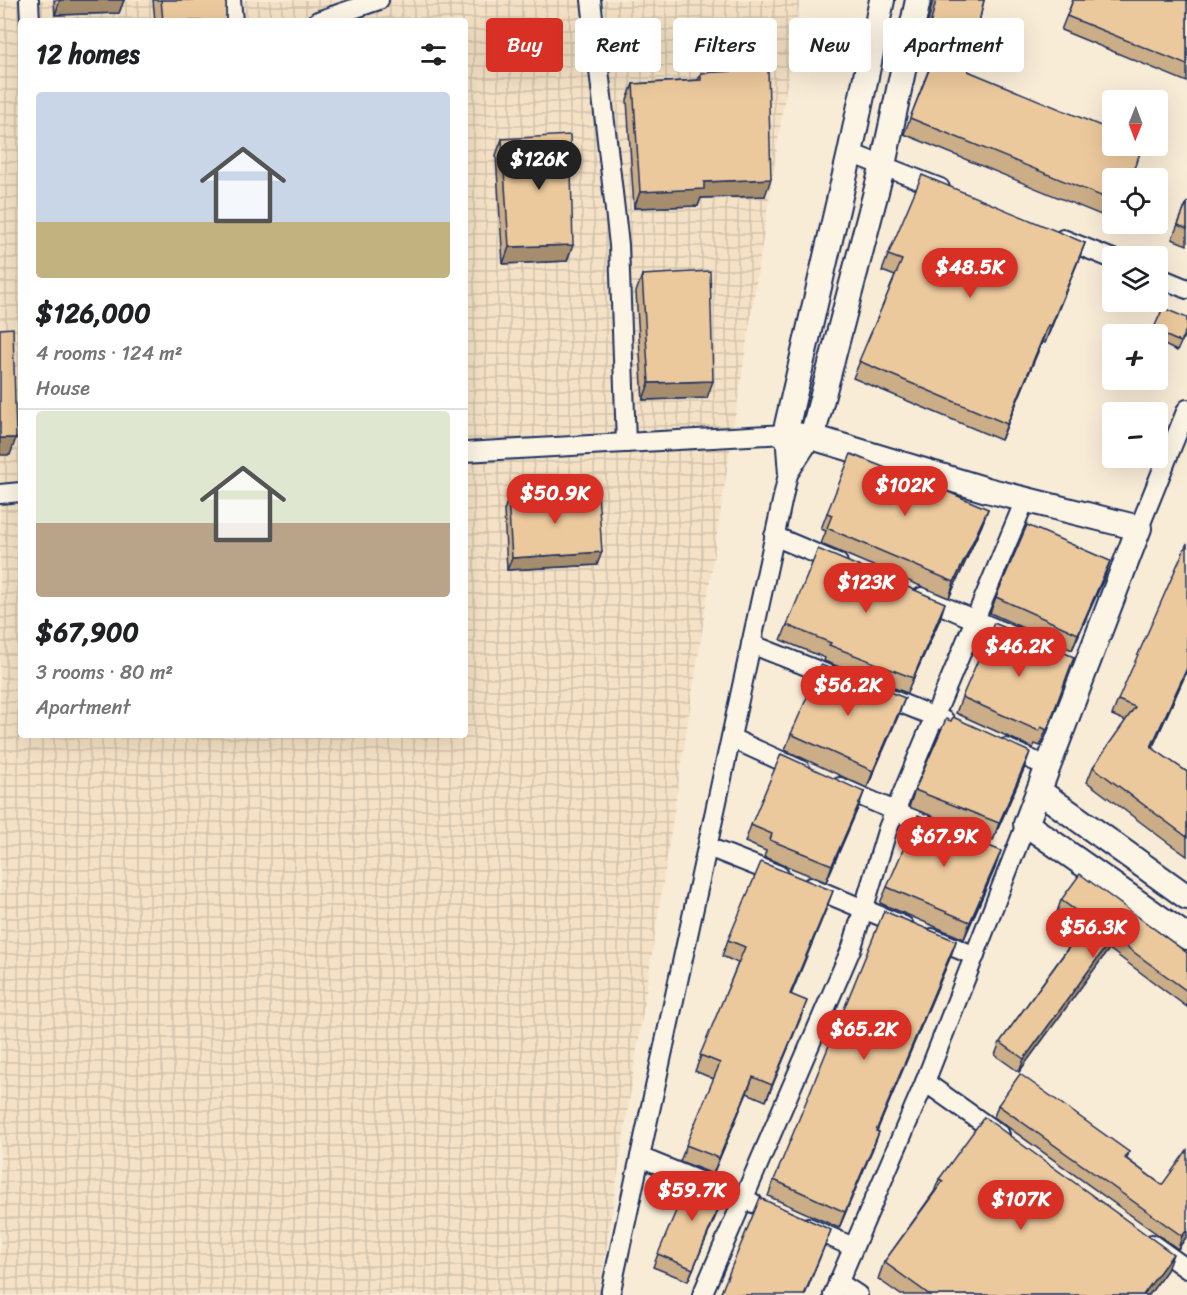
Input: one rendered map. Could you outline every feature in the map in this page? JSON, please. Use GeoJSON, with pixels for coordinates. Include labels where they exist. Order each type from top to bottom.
{"type":"FeatureCollection","features":[{"type":"Feature","properties":{"kind":"street"},"geometry":{"type":"LineString","coordinates":[[29,0],[30,18]]}},
{"type":"Feature","properties":{"kind":"street"},"geometry":{"type":"LineString","coordinates":[[231,0],[233,18]]}},
{"type":"Feature","properties":{"kind":"street"},"geometry":{"type":"LineString","coordinates":[[327,18],[379,0]]}},
{"type":"Feature","properties":{"kind":"street"},"geometry":{"type":"LineString","coordinates":[[591,0],[619,245],[626,442]]}},
{"type":"Feature","properties":{"kind":"street"},"geometry":{"type":"LineString","coordinates":[[610,1295],[788,474],[785,434],[850,153],[882,0]]}},
{"type":"Feature","properties":{"kind":"street"},"geometry":{"type":"LineString","coordinates":[[788,474],[812,437],[883,165],[918,0]]}},
{"type":"Feature","properties":{"kind":"street"},"geometry":{"type":"LineString","coordinates":[[850,153],[960,196]]}},
{"type":"Feature","properties":{"kind":"street"},"geometry":{"type":"LineString","coordinates":[[1047,232],[1102,254]]}},
{"type":"Feature","properties":{"kind":"street"},"geometry":{"type":"LineString","coordinates":[[1168,282],[1187,289]]}},
{"type":"Feature","properties":{"kind":"street"},"geometry":{"type":"LineString","coordinates":[[858,1295],[836,1288],[925,1082],[1013,860],[1048,767],[1075,663],[1138,528],[1187,409]]}},
{"type":"Feature","properties":{"kind":"street"},"geometry":{"type":"LineString","coordinates":[[468,452],[785,434],[812,437],[1026,500],[1138,528]]}},
{"type":"Feature","properties":{"kind":"street"},"geometry":{"type":"LineString","coordinates":[[0,494],[18,492]]}},
{"type":"Feature","properties":{"kind":"street"},"geometry":{"type":"LineString","coordinates":[[702,1295],[852,947],[895,813],[1026,500]]}},
{"type":"Feature","properties":{"kind":"street"},"geometry":{"type":"LineString","coordinates":[[774,536],[859,571]]}},
{"type":"Feature","properties":{"kind":"street"},"geometry":{"type":"LineString","coordinates":[[901,589],[1035,646]]}},
{"type":"Feature","properties":{"kind":"street"},"geometry":{"type":"LineString","coordinates":[[751,644],[965,730]]}},
{"type":"Feature","properties":{"kind":"street"},"geometry":{"type":"LineString","coordinates":[[731,738],[895,813],[948,834]]}},
{"type":"Feature","properties":{"kind":"street"},"geometry":{"type":"LineString","coordinates":[[986,739],[1048,767]]}},
{"type":"Feature","properties":{"kind":"street"},"geometry":{"type":"LineString","coordinates":[[1039,790],[1187,897]]}},
{"type":"Feature","properties":{"kind":"street"},"geometry":{"type":"LineString","coordinates":[[1026,824],[1187,937]]}},
{"type":"Feature","properties":{"kind":"street"},"geometry":{"type":"LineString","coordinates":[[708,847],[975,956]]}},
{"type":"Feature","properties":{"kind":"street"},"geometry":{"type":"LineString","coordinates":[[991,852],[1013,860]]}},
{"type":"Feature","properties":{"kind":"street"},"geometry":{"type":"LineString","coordinates":[[925,1082],[1012,1144]]}},
{"type":"Feature","properties":{"kind":"street"},"geometry":{"type":"LineString","coordinates":[[640,1157],[766,1208]]}},
{"type":"Feature","properties":{"kind":"street"},"geometry":{"type":"LineString","coordinates":[[788,1218],[853,1247]]}},
{"type":"Feature","properties":{"kind":"street"},"geometry":{"type":"LineString","coordinates":[[1135,1231],[1187,1269]]}},
{"type":"Feature","properties":{"kind":"shaded area"},"geometry":{"type":"Polygon","coordinates":[[[0,0],[800,0],[797,18],[789,18],[789,71],[599,1295],[0,1295],[0,0]]]}},
{"type":"Feature","properties":{"kind":"building"},"geometry":{"type":"Polygon","coordinates":[[[161,0],[226,0],[226,18],[163,18],[161,0]]]}},
{"type":"Feature","properties":{"kind":"building"},"geometry":{"type":"Polygon","coordinates":[[[936,0],[984,0],[980,18],[932,18],[936,0]]]}},
{"type":"Feature","properties":{"kind":"building"},"geometry":{"type":"Polygon","coordinates":[[[1073,0],[1187,0],[1187,65],[1067,16],[1073,0]]]}},
{"type":"Feature","properties":{"kind":"building"},"geometry":{"type":"Polygon","coordinates":[[[768,72],[771,179],[704,182],[704,189],[640,192],[633,84],[701,80],[701,73],[768,72]]]}},
{"type":"Feature","properties":{"kind":"building"},"geometry":{"type":"Polygon","coordinates":[[[928,72],[970,72],[1102,126],[1102,156],[1139,156],[1134,168],[1102,168],[1102,197],[910,118],[928,72]]]}},
{"type":"Feature","properties":{"kind":"building"},"geometry":{"type":"Polygon","coordinates":[[[570,135],[573,245],[509,247],[502,139],[570,135]]]}},
{"type":"Feature","properties":{"kind":"building"},"geometry":{"type":"Polygon","coordinates":[[[922,175],[1085,243],[1007,424],[859,361],[902,260],[888,255],[922,175]]]}},
{"type":"Feature","properties":{"kind":"building"},"geometry":{"type":"Polygon","coordinates":[[[1187,202],[1187,229],[1178,225],[1187,202]]]}},
{"type":"Feature","properties":{"kind":"building"},"geometry":{"type":"Polygon","coordinates":[[[710,271],[713,381],[649,383],[642,275],[710,271]]]}},
{"type":"Feature","properties":{"kind":"building"},"geometry":{"type":"Polygon","coordinates":[[[1168,310],[1187,318],[1187,328],[1180,342],[1168,337],[1168,324],[1156,324],[1161,312],[1168,312],[1168,310]]]}},
{"type":"Feature","properties":{"kind":"building"},"geometry":{"type":"Polygon","coordinates":[[[13,328],[16,438],[0,438],[0,329],[13,328]]]}},
{"type":"Feature","properties":{"kind":"building"},"geometry":{"type":"Polygon","coordinates":[[[851,454],[903,475],[904,473],[988,509],[954,582],[827,528],[832,515],[827,513],[851,454]]]}},
{"type":"Feature","properties":{"kind":"building"},"geometry":{"type":"Polygon","coordinates":[[[598,493],[602,552],[512,558],[508,498],[598,493]]]}},
{"type":"Feature","properties":{"kind":"building"},"geometry":{"type":"Polygon","coordinates":[[[1027,525],[1110,561],[1078,634],[996,597],[1027,525]]]}},
{"type":"Feature","properties":{"kind":"building"},"geometry":{"type":"Polygon","coordinates":[[[1187,543],[1187,668],[1151,747],[1187,772],[1187,837],[1093,767],[1135,707],[1118,700],[1187,543]]]}},
{"type":"Feature","properties":{"kind":"building"},"geometry":{"type":"Polygon","coordinates":[[[818,549],[945,603],[913,678],[829,645],[831,643],[787,625],[818,549]]]}},
{"type":"Feature","properties":{"kind":"building"},"geometry":{"type":"Polygon","coordinates":[[[994,623],[1074,657],[1047,730],[1041,727],[1039,731],[962,697],[994,623]]]}},
{"type":"Feature","properties":{"kind":"building"},"geometry":{"type":"Polygon","coordinates":[[[821,665],[905,698],[873,771],[791,734],[821,665]]]}},
{"type":"Feature","properties":{"kind":"building"},"geometry":{"type":"Polygon","coordinates":[[[953,717],[1030,752],[999,823],[915,790],[946,719],[951,721],[953,717]]]}},
{"type":"Feature","properties":{"kind":"building"},"geometry":{"type":"Polygon","coordinates":[[[781,754],[864,792],[832,865],[770,840],[772,834],[751,825],[781,754]]]}},
{"type":"Feature","properties":{"kind":"building"},"geometry":{"type":"Polygon","coordinates":[[[918,815],[990,844],[989,846],[1001,851],[970,922],[887,887],[918,815]]]}},
{"type":"Feature","properties":{"kind":"building"},"geometry":{"type":"Polygon","coordinates":[[[761,862],[833,891],[790,994],[807,1001],[772,1085],[753,1077],[719,1158],[686,1145],[720,1063],[700,1055],[745,947],[728,940],[761,862]]]}},
{"type":"Feature","properties":{"kind":"building"},"geometry":{"type":"Polygon","coordinates":[[[1080,874],[1187,953],[1187,991],[1113,937],[1024,1059],[1000,1042],[1089,920],[1061,900],[1080,874]]]}},
{"type":"Feature","properties":{"kind":"building"},"geometry":{"type":"Polygon","coordinates":[[[884,911],[956,941],[876,1131],[879,1132],[845,1212],[774,1180],[884,911]]]}},
{"type":"Feature","properties":{"kind":"building"},"geometry":{"type":"Polygon","coordinates":[[[1020,1074],[1129,1152],[1125,1158],[1162,1185],[1187,1150],[1187,1230],[1182,1236],[998,1105],[1020,1074]]]}},
{"type":"Feature","properties":{"kind":"building"},"geometry":{"type":"Polygon","coordinates":[[[984,1117],[1173,1254],[1143,1295],[930,1295],[884,1262],[943,1181],[939,1179],[984,1117]]]}},
{"type":"Feature","properties":{"kind":"building"},"geometry":{"type":"Polygon","coordinates":[[[691,1175],[726,1189],[693,1269],[658,1254],[691,1175]]]}},
{"type":"Feature","properties":{"kind":"building"},"geometry":{"type":"Polygon","coordinates":[[[760,1198],[831,1230],[804,1295],[720,1295],[760,1198]]]}}]}
